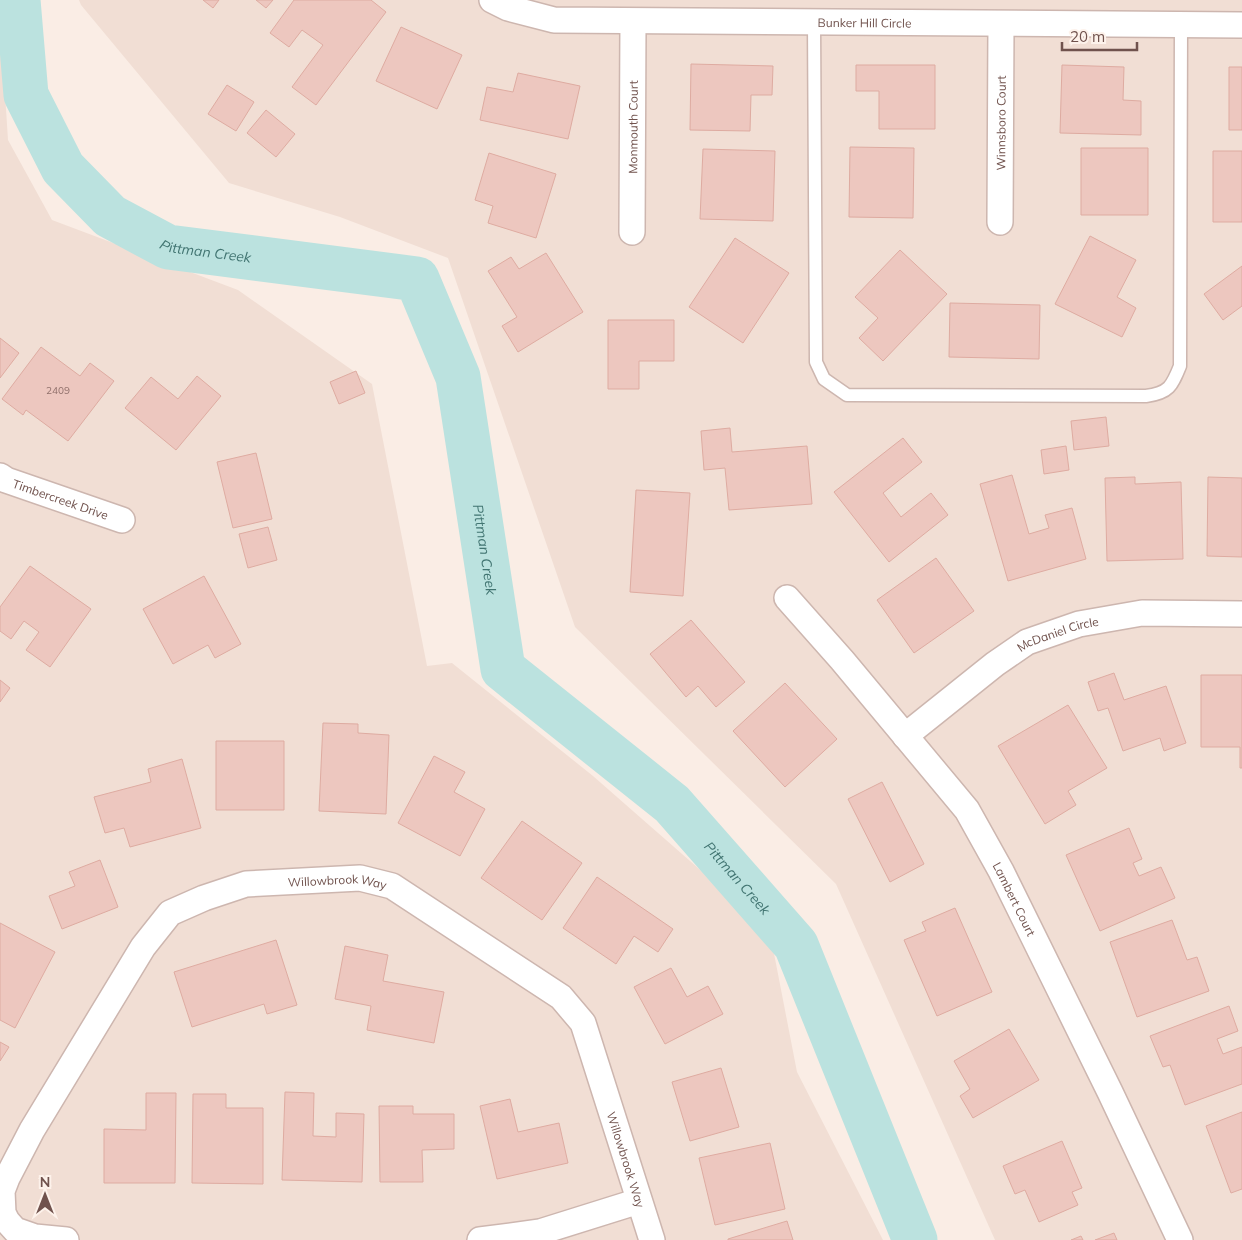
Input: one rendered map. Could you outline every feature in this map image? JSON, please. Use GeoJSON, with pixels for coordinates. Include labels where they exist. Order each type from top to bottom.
{"type":"FeatureCollection","features":[{"type":"Feature","properties":{"kind":"street","name":"Bunker Hill Circle"},"geometry":{"type":"LineString","coordinates":[[492,0],[508,8],[554,20],[1242,25]]}},
{"type":"Feature","properties":{"kind":"street","name":"Monmouth Court"},"geometry":{"type":"LineString","coordinates":[[632,232],[633,22]]}},
{"type":"Feature","properties":{"kind":"street","name":"Winnsboro Court"},"geometry":{"type":"LineString","coordinates":[[1000,222],[1001,24]]}},
{"type":"Feature","properties":{"kind":"street","name":"Timbercreek Drive"},"geometry":{"type":"LineString","coordinates":[[2,481],[122,520]]}},
{"type":"Feature","properties":{"kind":"street","name":"Lambert Court"},"geometry":{"type":"LineString","coordinates":[[787,598],[967,810],[1001,871],[1110,1092],[1180,1240]]}},
{"type":"Feature","properties":{"kind":"street","name":"McDaniel Circle"},"geometry":{"type":"LineString","coordinates":[[905,736],[995,664],[1027,642],[1079,624],[1142,614],[1242,614]]}},
{"type":"Feature","properties":{"kind":"street","name":"Willowbrook Way"},"geometry":{"type":"LineString","coordinates":[[2,1213],[2,1191],[32,1130],[143,947],[170,913],[204,898],[246,884],[360,878],[392,886],[562,998],[583,1024],[652,1240]]}},
{"type":"Feature","properties":{"kind":"street"},"geometry":{"type":"LineString","coordinates":[[480,1240],[540,1232],[639,1201]]}},
{"type":"Feature","properties":{"kind":"street"},"geometry":{"type":"LineString","coordinates":[[2,1213],[15,1230],[35,1237],[66,1240]]}},
{"type":"Feature","properties":{"kind":"lane"},"geometry":{"type":"LineString","coordinates":[[814,23],[816,362],[824,379],[847,395],[1146,396],[1157,395],[1171,387],[1180,366],[1181,25]]}},
{"type":"Feature","properties":{"kind":"shaded area"},"geometry":{"type":"Polygon","coordinates":[[[79,0],[1242,0],[1242,1240],[995,1240],[836,884],[575,627],[448,258],[340,217],[229,183],[81,5],[79,0]]]}},
{"type":"Feature","properties":{"kind":"shaded area"},"geometry":{"type":"Polygon","coordinates":[[[0,16],[8,140],[52,220],[238,290],[372,384],[427,666],[452,663],[593,776],[706,875],[771,938],[797,1072],[883,1240],[0,1240],[0,16]]]}},
{"type":"Feature","properties":{"kind":"building"},"geometry":{"type":"Polygon","coordinates":[[[203,0],[219,0],[213,8],[203,0]]]}},
{"type":"Feature","properties":{"kind":"building"},"geometry":{"type":"Polygon","coordinates":[[[256,0],[273,0],[266,8],[256,0]]]}},
{"type":"Feature","properties":{"kind":"building"},"geometry":{"type":"Polygon","coordinates":[[[294,0],[371,0],[386,12],[316,105],[292,87],[323,45],[302,30],[289,47],[270,33],[294,0]]]}},
{"type":"Feature","properties":{"kind":"building"},"geometry":{"type":"Polygon","coordinates":[[[401,27],[462,55],[437,109],[376,81],[401,27]]]}},
{"type":"Feature","properties":{"kind":"building"},"geometry":{"type":"Polygon","coordinates":[[[691,64],[773,66],[772,95],[751,95],[750,131],[690,130],[691,64]]]}},
{"type":"Feature","properties":{"kind":"building"},"geometry":{"type":"Polygon","coordinates":[[[856,65],[935,65],[935,129],[879,129],[879,91],[856,91],[856,65]]]}},
{"type":"Feature","properties":{"kind":"building"},"geometry":{"type":"Polygon","coordinates":[[[1062,65],[1124,67],[1123,100],[1141,101],[1141,135],[1060,133],[1062,65]]]}},
{"type":"Feature","properties":{"kind":"building"},"geometry":{"type":"Polygon","coordinates":[[[1229,67],[1242,67],[1242,130],[1229,130],[1229,67]]]}},
{"type":"Feature","properties":{"kind":"building"},"geometry":{"type":"Polygon","coordinates":[[[518,73],[580,86],[568,139],[480,120],[487,87],[513,92],[518,73]]]}},
{"type":"Feature","properties":{"kind":"building"},"geometry":{"type":"Polygon","coordinates":[[[227,85],[254,102],[236,131],[208,114],[227,85]]]}},
{"type":"Feature","properties":{"kind":"building"},"geometry":{"type":"Polygon","coordinates":[[[266,110],[295,134],[276,157],[247,133],[266,110]]]}},
{"type":"Feature","properties":{"kind":"building"},"geometry":{"type":"Polygon","coordinates":[[[850,147],[914,148],[913,218],[849,217],[850,147]]]}},
{"type":"Feature","properties":{"kind":"building"},"geometry":{"type":"Polygon","coordinates":[[[1081,148],[1148,148],[1148,215],[1081,215],[1081,148]]]}},
{"type":"Feature","properties":{"kind":"building"},"geometry":{"type":"Polygon","coordinates":[[[703,149],[775,151],[773,221],[700,219],[703,149]]]}},
{"type":"Feature","properties":{"kind":"building"},"geometry":{"type":"Polygon","coordinates":[[[1213,151],[1242,151],[1242,222],[1213,222],[1213,151]]]}},
{"type":"Feature","properties":{"kind":"building"},"geometry":{"type":"Polygon","coordinates":[[[489,153],[556,174],[536,238],[488,223],[493,206],[475,200],[489,153]]]}},
{"type":"Feature","properties":{"kind":"building"},"geometry":{"type":"Polygon","coordinates":[[[1090,236],[1136,260],[1117,297],[1136,308],[1122,337],[1055,304],[1090,236]]]}},
{"type":"Feature","properties":{"kind":"building"},"geometry":{"type":"Polygon","coordinates":[[[735,238],[789,273],[743,343],[689,307],[735,238]]]}},
{"type":"Feature","properties":{"kind":"building"},"geometry":{"type":"Polygon","coordinates":[[[900,250],[947,294],[883,361],[859,338],[878,318],[855,297],[900,250]]]}},
{"type":"Feature","properties":{"kind":"building"},"geometry":{"type":"Polygon","coordinates":[[[546,253],[583,312],[518,352],[502,326],[517,317],[488,271],[511,257],[519,269],[546,253]]]}},
{"type":"Feature","properties":{"kind":"building"},"geometry":{"type":"Polygon","coordinates":[[[1242,266],[1242,306],[1223,320],[1204,294],[1242,266]]]}},
{"type":"Feature","properties":{"kind":"building"},"geometry":{"type":"Polygon","coordinates":[[[950,303],[1040,305],[1039,359],[949,357],[950,303]]]}},
{"type":"Feature","properties":{"kind":"building"},"geometry":{"type":"Polygon","coordinates":[[[608,320],[674,320],[674,361],[639,361],[639,389],[608,389],[608,320]]]}},
{"type":"Feature","properties":{"kind":"building"},"geometry":{"type":"Polygon","coordinates":[[[0,338],[19,353],[0,378],[0,338]]]}},
{"type":"Feature","properties":{"kind":"building"},"geometry":{"type":"Polygon","coordinates":[[[41,347],[80,376],[90,363],[114,381],[68,441],[26,410],[23,415],[2,399],[41,347]]]}},
{"type":"Feature","properties":{"kind":"building"},"geometry":{"type":"Polygon","coordinates":[[[356,371],[365,393],[339,404],[330,382],[356,371]]]}},
{"type":"Feature","properties":{"kind":"building"},"geometry":{"type":"Polygon","coordinates":[[[197,376],[221,396],[176,450],[125,408],[151,377],[178,399],[197,376]]]}},
{"type":"Feature","properties":{"kind":"building"},"geometry":{"type":"Polygon","coordinates":[[[1106,417],[1109,446],[1074,450],[1071,421],[1106,417]]]}},
{"type":"Feature","properties":{"kind":"building"},"geometry":{"type":"Polygon","coordinates":[[[730,428],[732,452],[807,446],[812,504],[729,510],[725,468],[704,470],[701,431],[730,428]]]}},
{"type":"Feature","properties":{"kind":"building"},"geometry":{"type":"Polygon","coordinates":[[[903,438],[922,462],[883,493],[901,517],[931,493],[948,515],[889,562],[834,492],[903,438]]]}},
{"type":"Feature","properties":{"kind":"building"},"geometry":{"type":"Polygon","coordinates":[[[1066,446],[1069,470],[1044,474],[1041,450],[1066,446]]]}},
{"type":"Feature","properties":{"kind":"building"},"geometry":{"type":"Polygon","coordinates":[[[256,453],[272,519],[233,528],[217,462],[256,453]]]}},
{"type":"Feature","properties":{"kind":"building"},"geometry":{"type":"Polygon","coordinates":[[[1012,475],[1029,534],[1049,528],[1045,515],[1072,508],[1086,559],[1008,581],[980,484],[1012,475]]]}},
{"type":"Feature","properties":{"kind":"building"},"geometry":{"type":"Polygon","coordinates":[[[1135,477],[1135,484],[1181,482],[1183,559],[1107,561],[1105,478],[1135,477]]]}},
{"type":"Feature","properties":{"kind":"building"},"geometry":{"type":"Polygon","coordinates":[[[1208,477],[1242,478],[1242,557],[1207,556],[1208,477]]]}},
{"type":"Feature","properties":{"kind":"building"},"geometry":{"type":"Polygon","coordinates":[[[636,490],[690,493],[683,596],[630,592],[636,490]]]}},
{"type":"Feature","properties":{"kind":"building"},"geometry":{"type":"Polygon","coordinates":[[[268,527],[277,560],[248,568],[239,534],[268,527]]]}},
{"type":"Feature","properties":{"kind":"building"},"geometry":{"type":"Polygon","coordinates":[[[936,558],[974,611],[914,653],[877,600],[936,558]]]}},
{"type":"Feature","properties":{"kind":"building"},"geometry":{"type":"Polygon","coordinates":[[[30,566],[91,609],[50,667],[26,650],[39,632],[24,621],[11,639],[0,631],[0,607],[30,566]]]}},
{"type":"Feature","properties":{"kind":"building"},"geometry":{"type":"Polygon","coordinates":[[[204,576],[241,644],[215,658],[208,645],[173,664],[143,609],[204,576]]]}},
{"type":"Feature","properties":{"kind":"building"},"geometry":{"type":"Polygon","coordinates":[[[691,620],[745,682],[716,707],[698,686],[686,697],[650,654],[691,620]]]}},
{"type":"Feature","properties":{"kind":"building"},"geometry":{"type":"Polygon","coordinates":[[[1114,673],[1124,700],[1166,686],[1186,743],[1164,751],[1160,738],[1123,751],[1108,708],[1098,711],[1088,682],[1114,673]]]}},
{"type":"Feature","properties":{"kind":"building"},"geometry":{"type":"Polygon","coordinates":[[[1201,675],[1242,675],[1242,768],[1240,768],[1240,747],[1201,747],[1201,675]]]}},
{"type":"Feature","properties":{"kind":"building"},"geometry":{"type":"Polygon","coordinates":[[[0,680],[10,688],[0,702],[0,680]]]}},
{"type":"Feature","properties":{"kind":"building"},"geometry":{"type":"Polygon","coordinates":[[[785,683],[837,739],[785,787],[733,731],[785,683]]]}},
{"type":"Feature","properties":{"kind":"building"},"geometry":{"type":"Polygon","coordinates":[[[1068,705],[1107,768],[1068,791],[1076,805],[1045,824],[998,746],[1068,705]]]}},
{"type":"Feature","properties":{"kind":"building"},"geometry":{"type":"Polygon","coordinates":[[[323,723],[358,724],[358,733],[389,735],[386,814],[319,811],[323,723]]]}},
{"type":"Feature","properties":{"kind":"building"},"geometry":{"type":"Polygon","coordinates":[[[216,741],[284,741],[284,810],[216,810],[216,741]]]}},
{"type":"Feature","properties":{"kind":"building"},"geometry":{"type":"Polygon","coordinates":[[[434,756],[465,772],[454,792],[485,809],[460,856],[398,823],[434,756]]]}},
{"type":"Feature","properties":{"kind":"building"},"geometry":{"type":"Polygon","coordinates":[[[182,759],[201,828],[130,847],[124,828],[105,833],[94,797],[151,782],[148,769],[182,759]]]}},
{"type":"Feature","properties":{"kind":"building"},"geometry":{"type":"Polygon","coordinates":[[[882,782],[924,864],[890,882],[848,799],[882,782]]]}},
{"type":"Feature","properties":{"kind":"building"},"geometry":{"type":"Polygon","coordinates":[[[522,821],[582,863],[542,920],[481,878],[522,821]]]}},
{"type":"Feature","properties":{"kind":"building"},"geometry":{"type":"Polygon","coordinates":[[[1129,828],[1142,859],[1133,863],[1139,876],[1161,867],[1175,898],[1100,931],[1066,855],[1129,828]]]}},
{"type":"Feature","properties":{"kind":"building"},"geometry":{"type":"Polygon","coordinates":[[[100,860],[118,907],[62,929],[49,896],[75,886],[69,872],[100,860]]]}},
{"type":"Feature","properties":{"kind":"building"},"geometry":{"type":"Polygon","coordinates":[[[597,877],[673,929],[658,952],[634,936],[616,964],[563,928],[597,877]]]}},
{"type":"Feature","properties":{"kind":"building"},"geometry":{"type":"Polygon","coordinates":[[[955,908],[992,992],[937,1016],[904,940],[926,931],[922,922],[955,908]]]}},
{"type":"Feature","properties":{"kind":"building"},"geometry":{"type":"Polygon","coordinates":[[[1172,920],[1187,960],[1197,957],[1209,991],[1137,1017],[1110,942],[1172,920]]]}},
{"type":"Feature","properties":{"kind":"building"},"geometry":{"type":"Polygon","coordinates":[[[0,923],[55,952],[15,1028],[0,1020],[0,923]]]}},
{"type":"Feature","properties":{"kind":"building"},"geometry":{"type":"Polygon","coordinates":[[[276,940],[297,1005],[267,1014],[264,1004],[192,1027],[174,972],[276,940]]]}},
{"type":"Feature","properties":{"kind":"building"},"geometry":{"type":"Polygon","coordinates":[[[345,946],[388,955],[383,981],[444,992],[434,1043],[367,1030],[371,1006],[335,999],[345,946]]]}},
{"type":"Feature","properties":{"kind":"building"},"geometry":{"type":"Polygon","coordinates":[[[671,968],[687,997],[708,986],[723,1014],[665,1044],[634,987],[671,968]]]}},
{"type":"Feature","properties":{"kind":"building"},"geometry":{"type":"Polygon","coordinates":[[[1229,1006],[1238,1031],[1217,1039],[1223,1054],[1242,1047],[1242,1084],[1185,1105],[1170,1065],[1163,1067],[1150,1036],[1229,1006]]]}},
{"type":"Feature","properties":{"kind":"building"},"geometry":{"type":"Polygon","coordinates":[[[1009,1029],[1039,1080],[973,1118],[960,1096],[970,1089],[954,1061],[1009,1029]]]}},
{"type":"Feature","properties":{"kind":"building"},"geometry":{"type":"Polygon","coordinates":[[[0,1042],[9,1047],[0,1061],[0,1042]]]}},
{"type":"Feature","properties":{"kind":"building"},"geometry":{"type":"Polygon","coordinates":[[[721,1068],[739,1127],[690,1141],[672,1082],[721,1068]]]}},
{"type":"Feature","properties":{"kind":"building"},"geometry":{"type":"Polygon","coordinates":[[[285,1092],[314,1093],[313,1136],[336,1137],[336,1113],[364,1114],[362,1182],[282,1180],[285,1092]]]}},
{"type":"Feature","properties":{"kind":"building"},"geometry":{"type":"Polygon","coordinates":[[[146,1093],[176,1093],[175,1183],[104,1183],[104,1129],[146,1130],[146,1093]]]}},
{"type":"Feature","properties":{"kind":"building"},"geometry":{"type":"Polygon","coordinates":[[[193,1094],[226,1094],[226,1108],[263,1108],[263,1184],[192,1183],[193,1094]]]}},
{"type":"Feature","properties":{"kind":"building"},"geometry":{"type":"Polygon","coordinates":[[[510,1099],[518,1132],[559,1123],[568,1163],[497,1179],[480,1106],[510,1099]]]}},
{"type":"Feature","properties":{"kind":"building"},"geometry":{"type":"Polygon","coordinates":[[[379,1106],[413,1106],[413,1114],[454,1114],[454,1149],[422,1150],[423,1182],[380,1182],[379,1106]]]}},
{"type":"Feature","properties":{"kind":"building"},"geometry":{"type":"Polygon","coordinates":[[[1242,1112],[1242,1189],[1231,1193],[1206,1126],[1242,1112]]]}},
{"type":"Feature","properties":{"kind":"building"},"geometry":{"type":"Polygon","coordinates":[[[1062,1141],[1082,1188],[1072,1192],[1078,1205],[1039,1222],[1025,1190],[1015,1194],[1003,1166],[1062,1141]]]}},
{"type":"Feature","properties":{"kind":"building"},"geometry":{"type":"Polygon","coordinates":[[[770,1143],[785,1209],[715,1225],[699,1158],[770,1143]]]}},
{"type":"Feature","properties":{"kind":"building"},"geometry":{"type":"Polygon","coordinates":[[[787,1221],[793,1240],[728,1240],[728,1239],[787,1221]]]}},
{"type":"Feature","properties":{"kind":"building"},"geometry":{"type":"Polygon","coordinates":[[[1114,1233],[1117,1240],[1095,1240],[1114,1233]]]}},
{"type":"Feature","properties":{"kind":"building"},"geometry":{"type":"Polygon","coordinates":[[[1081,1236],[1083,1240],[1071,1240],[1081,1236]]]}},
{"type":"Feature","properties":{"kind":"waterway","name":"Pittman Creek"},"geometry":{"type":"LineString","coordinates":[[18,0],[26,95],[63,168],[110,216],[168,247],[417,279],[458,377],[503,669],[672,804],[796,945],[915,1240]]}}]}
